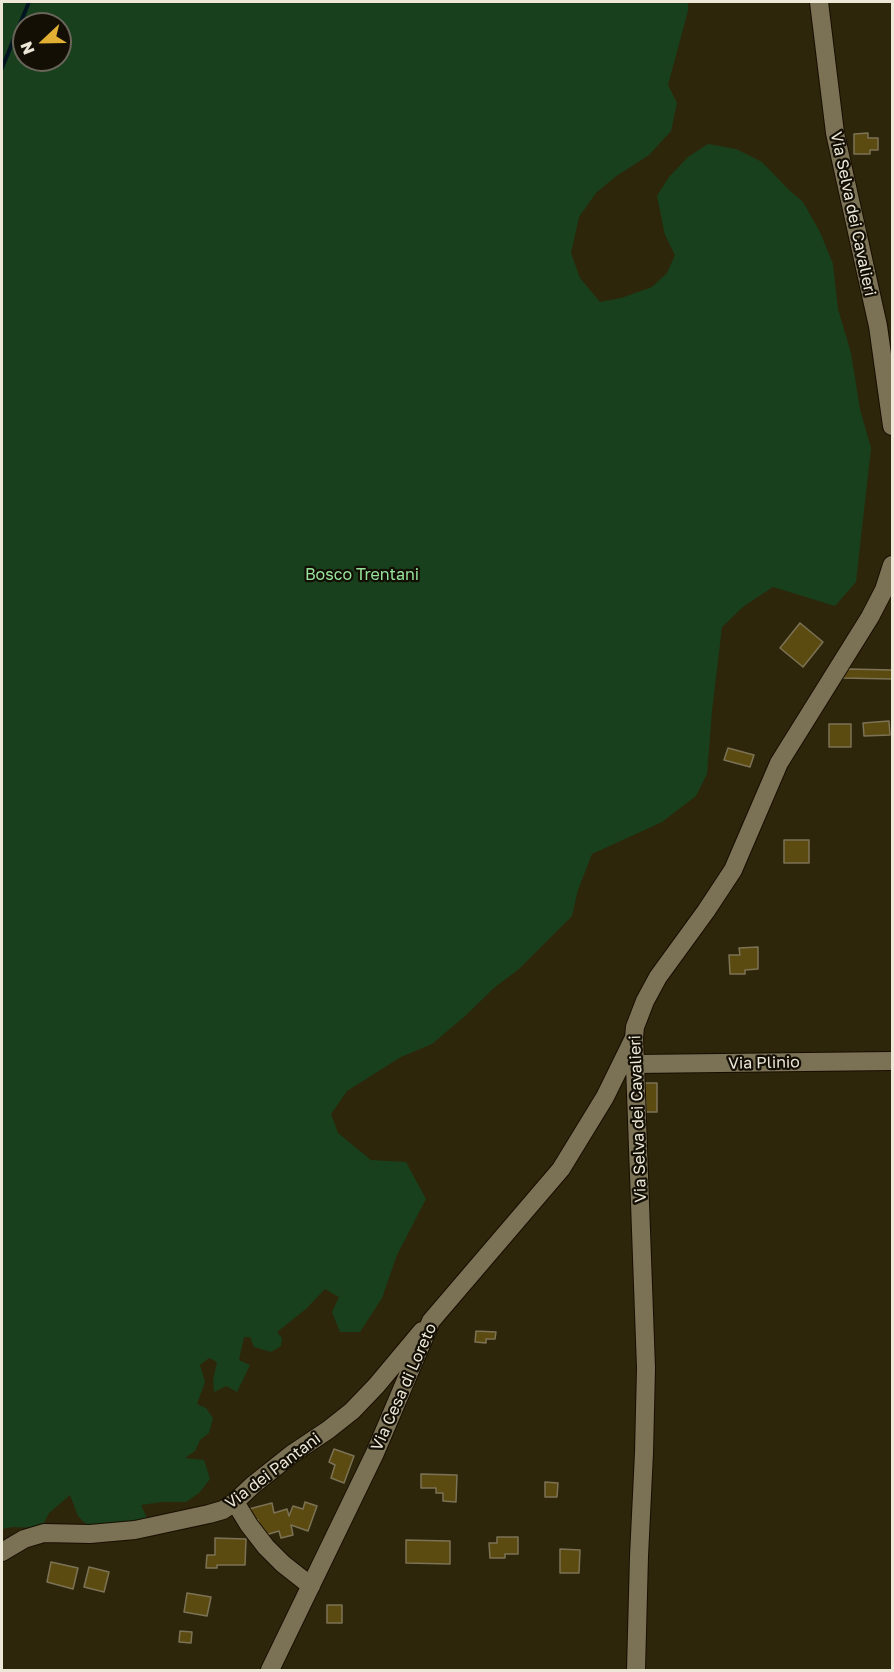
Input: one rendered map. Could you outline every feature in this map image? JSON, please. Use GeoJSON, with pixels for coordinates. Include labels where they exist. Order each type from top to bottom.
{"type":"FeatureCollection","features":[{"type":"Feature","properties":{"kind":"street","name":"Via Selva dei Cavalieri"},"geometry":{"type":"LineString","coordinates":[[819,2],[835,133],[878,327],[892,426]]}},
{"type":"Feature","properties":{"kind":"street","name":"Via Selva dei Cavalieri"},"geometry":{"type":"LineString","coordinates":[[636,1671],[646,1397],[634,1038],[637,1019],[665,967],[725,883],[780,763],[870,617],[884,590],[892,565]]}},
{"type":"Feature","properties":{"kind":"street","name":"Via Cesa di Loreto"},"geometry":{"type":"LineString","coordinates":[[270,1671],[380,1443],[431,1321],[561,1169],[605,1097],[634,1038]]}},
{"type":"Feature","properties":{"kind":"street","name":"Via Plinio"},"geometry":{"type":"LineString","coordinates":[[635,1064],[892,1061]]}},
{"type":"Feature","properties":{"kind":"street","name":"Via dei Pantani"},"geometry":{"type":"LineString","coordinates":[[2,1552],[24,1539],[50,1532],[90,1534],[135,1530],[223,1510],[270,1471],[352,1411],[431,1321]]}},
{"type":"Feature","properties":{"kind":"street"},"geometry":{"type":"LineString","coordinates":[[235,1502],[266,1548],[311,1586]]}},
{"type":"Feature","properties":{"kind":"green space","name":"Bosco Trentani"},"geometry":{"type":"Polygon","coordinates":[[[2,2],[688,2],[688,11],[668,85],[677,103],[671,131],[649,155],[615,177],[596,193],[579,217],[571,253],[580,278],[600,302],[621,298],[652,287],[667,273],[675,255],[665,235],[657,196],[669,177],[688,157],[708,144],[736,149],[762,162],[803,202],[820,232],[833,264],[838,309],[851,353],[860,409],[871,448],[856,582],[835,606],[773,587],[744,606],[722,627],[707,774],[696,796],[662,822],[592,854],[578,890],[572,916],[518,970],[495,987],[432,1044],[401,1057],[347,1091],[331,1114],[338,1133],[371,1160],[406,1162],[426,1199],[397,1255],[382,1298],[360,1332],[340,1332],[332,1312],[339,1297],[325,1289],[306,1309],[277,1332],[282,1338],[281,1346],[271,1352],[254,1347],[250,1337],[244,1337],[239,1360],[250,1365],[237,1392],[226,1386],[214,1392],[213,1380],[217,1362],[209,1358],[200,1365],[205,1382],[197,1404],[206,1408],[213,1418],[209,1433],[200,1440],[195,1451],[185,1458],[204,1460],[210,1479],[199,1493],[186,1502],[141,1505],[147,1518],[96,1530],[78,1516],[70,1495],[49,1513],[41,1528],[2,1529],[2,2]]]}},
{"type":"Feature","properties":{"kind":"building"},"geometry":{"type":"Polygon","coordinates":[[[868,133],[868,138],[878,138],[878,150],[870,150],[870,154],[854,154],[854,134],[868,133]]]}},
{"type":"Feature","properties":{"kind":"building"},"geometry":{"type":"Polygon","coordinates":[[[800,623],[823,642],[803,667],[780,648],[800,623]]]}},
{"type":"Feature","properties":{"kind":"building"},"geometry":{"type":"Polygon","coordinates":[[[848,669],[892,670],[892,679],[842,678],[848,669]]]}},
{"type":"Feature","properties":{"kind":"building"},"geometry":{"type":"Polygon","coordinates":[[[889,721],[890,735],[864,736],[863,723],[889,721]]]}},
{"type":"Feature","properties":{"kind":"building"},"geometry":{"type":"Polygon","coordinates":[[[829,724],[851,724],[851,747],[829,747],[829,724]]]}},
{"type":"Feature","properties":{"kind":"building"},"geometry":{"type":"Polygon","coordinates":[[[728,748],[754,755],[750,767],[724,760],[728,748]]]}},
{"type":"Feature","properties":{"kind":"building"},"geometry":{"type":"Polygon","coordinates":[[[784,840],[809,840],[809,863],[784,863],[784,840]]]}},
{"type":"Feature","properties":{"kind":"building"},"geometry":{"type":"Polygon","coordinates":[[[758,947],[758,969],[745,970],[745,974],[730,974],[729,955],[740,955],[739,948],[758,947]]]}},
{"type":"Feature","properties":{"kind":"building"},"geometry":{"type":"Polygon","coordinates":[[[645,1083],[657,1083],[657,1112],[646,1112],[645,1083]]]}},
{"type":"Feature","properties":{"kind":"building"},"geometry":{"type":"Polygon","coordinates":[[[476,1331],[496,1332],[495,1339],[486,1339],[486,1343],[475,1342],[476,1331]]]}},
{"type":"Feature","properties":{"kind":"building"},"geometry":{"type":"Polygon","coordinates":[[[334,1449],[354,1456],[344,1483],[331,1478],[335,1465],[329,1462],[334,1449]]]}},
{"type":"Feature","properties":{"kind":"building"},"geometry":{"type":"Polygon","coordinates":[[[421,1474],[457,1475],[456,1502],[443,1501],[443,1493],[436,1493],[436,1488],[421,1488],[421,1474]]]}},
{"type":"Feature","properties":{"kind":"building"},"geometry":{"type":"Polygon","coordinates":[[[545,1482],[558,1483],[557,1497],[545,1497],[545,1482]]]}},
{"type":"Feature","properties":{"kind":"building"},"geometry":{"type":"Polygon","coordinates":[[[305,1502],[317,1506],[308,1531],[291,1525],[293,1535],[281,1538],[279,1531],[262,1536],[258,1520],[252,1522],[249,1509],[272,1503],[274,1513],[287,1509],[289,1516],[293,1506],[303,1509],[305,1502]]]}},
{"type":"Feature","properties":{"kind":"building"},"geometry":{"type":"Polygon","coordinates":[[[497,1537],[518,1537],[518,1554],[505,1554],[505,1558],[490,1558],[489,1543],[497,1543],[497,1537]]]}},
{"type":"Feature","properties":{"kind":"building"},"geometry":{"type":"Polygon","coordinates":[[[215,1538],[246,1539],[245,1565],[217,1565],[217,1568],[206,1568],[207,1555],[215,1555],[215,1538]]]}},
{"type":"Feature","properties":{"kind":"building"},"geometry":{"type":"Polygon","coordinates":[[[406,1540],[450,1541],[450,1564],[406,1563],[406,1540]]]}},
{"type":"Feature","properties":{"kind":"building"},"geometry":{"type":"Polygon","coordinates":[[[560,1549],[580,1550],[579,1573],[560,1573],[560,1549]]]}},
{"type":"Feature","properties":{"kind":"building"},"geometry":{"type":"Polygon","coordinates":[[[51,1562],[78,1568],[73,1589],[47,1582],[51,1562]]]}},
{"type":"Feature","properties":{"kind":"building"},"geometry":{"type":"Polygon","coordinates":[[[89,1567],[109,1572],[104,1592],[84,1587],[89,1567]]]}},
{"type":"Feature","properties":{"kind":"building"},"geometry":{"type":"Polygon","coordinates":[[[187,1593],[211,1597],[207,1616],[184,1612],[187,1593]]]}},
{"type":"Feature","properties":{"kind":"building"},"geometry":{"type":"Polygon","coordinates":[[[327,1605],[342,1605],[342,1623],[327,1623],[327,1605]]]}},
{"type":"Feature","properties":{"kind":"building"},"geometry":{"type":"Polygon","coordinates":[[[180,1631],[192,1632],[191,1643],[179,1642],[180,1631]]]}},
{"type":"Feature","properties":{"kind":"waterway"},"geometry":{"type":"LineString","coordinates":[[2,68],[29,2]]}}]}
